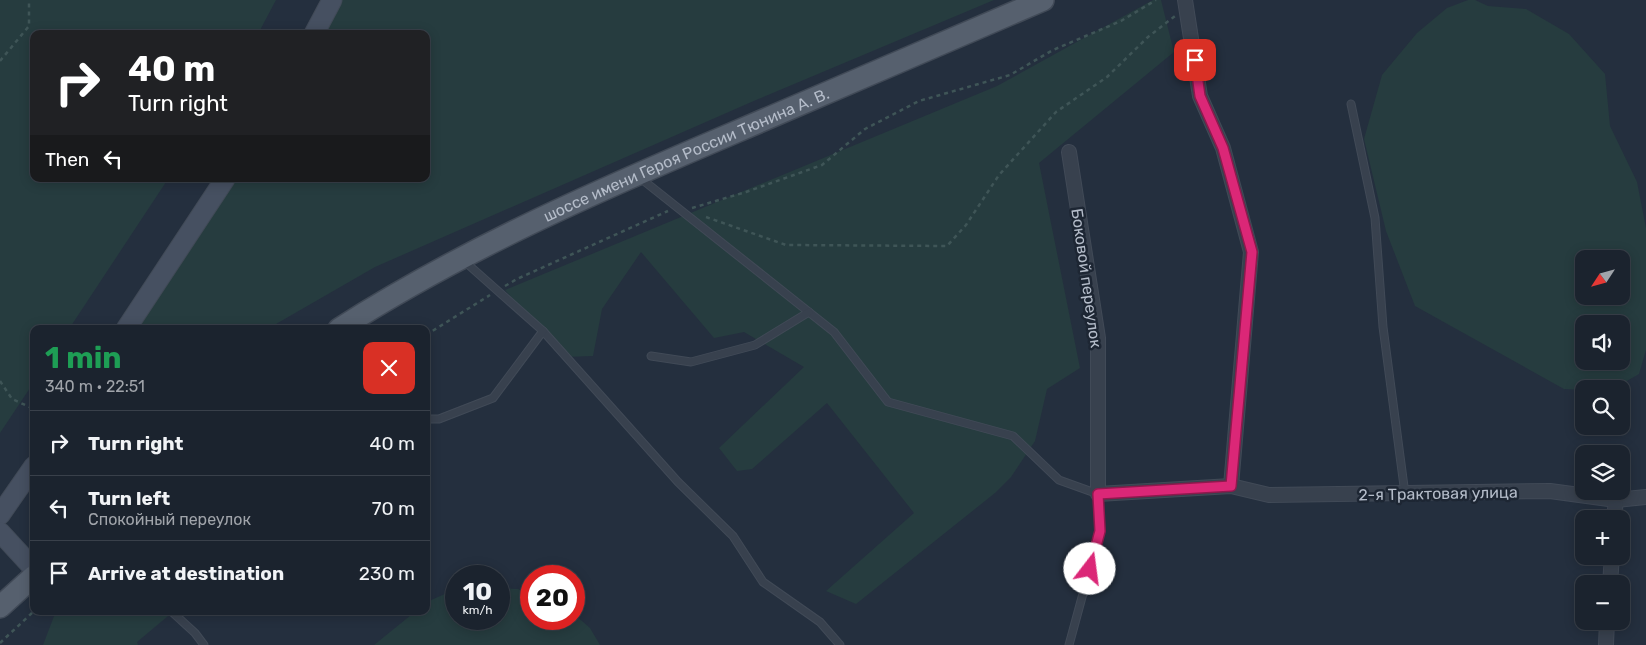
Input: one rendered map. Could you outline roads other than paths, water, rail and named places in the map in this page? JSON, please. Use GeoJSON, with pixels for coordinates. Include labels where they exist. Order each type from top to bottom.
{"type":"FeatureCollection","features":[{"type":"Feature","properties":{"kind":"main road","name":"шоссе имени Героя России Тюнина А. В."},"geometry":{"type":"LineString","coordinates":[[345,325],[378,304],[460,258],[636,174],[1043,0]]}},
{"type":"Feature","properties":{"kind":"main road"},"geometry":{"type":"LineString","coordinates":[[0,607],[30,580]]}},
{"type":"Feature","properties":{"kind":"street"},"geometry":{"type":"LineString","coordinates":[[316,30],[332,0]]}},
{"type":"Feature","properties":{"kind":"street"},"geometry":{"type":"LineString","coordinates":[[1186,4],[1200,96],[1223,148],[1252,252],[1231,486]]}},
{"type":"Feature","properties":{"kind":"street","name":"Боковой переулок"},"geometry":{"type":"LineString","coordinates":[[1069,152],[1098,338],[1098,494]]}},
{"type":"Feature","properties":{"kind":"street"},"geometry":{"type":"LineString","coordinates":[[129,325],[223,182]]}},
{"type":"Feature","properties":{"kind":"street"},"geometry":{"type":"LineString","coordinates":[[0,515],[30,472]]}},
{"type":"Feature","properties":{"kind":"street","name":"2-я Трактовая улица"},"geometry":{"type":"LineString","coordinates":[[1098,494],[1231,486],[1269,495],[1550,491],[1575,494]]}},
{"type":"Feature","properties":{"kind":"street","name":"2-я Трактовая улица"},"geometry":{"type":"LineString","coordinates":[[1630,499],[1646,497]]}},
{"type":"Feature","properties":{"kind":"street"},"geometry":{"type":"LineString","coordinates":[[1615,510],[1616,500]]}},
{"type":"Feature","properties":{"kind":"street"},"geometry":{"type":"LineString","coordinates":[[0,532],[30,565]]}},
{"type":"Feature","properties":{"kind":"street"},"geometry":{"type":"LineString","coordinates":[[1606,645],[1607,630]]}},
{"type":"Feature","properties":{"kind":"lane"},"geometry":{"type":"LineString","coordinates":[[1351,104],[1375,218],[1383,327],[1405,494]]}},
{"type":"Feature","properties":{"kind":"lane"},"geometry":{"type":"LineString","coordinates":[[636,174],[834,332],[888,402],[1013,436],[1059,480],[1098,494],[1100,531],[1069,645]]}},
{"type":"Feature","properties":{"kind":"lane"},"geometry":{"type":"LineString","coordinates":[[460,258],[543,331],[678,482],[733,536],[763,582],[820,622],[840,645]]}},
{"type":"Feature","properties":{"kind":"lane"},"geometry":{"type":"LineString","coordinates":[[651,356],[691,362],[755,345],[809,312]]}},
{"type":"Feature","properties":{"kind":"lane"},"geometry":{"type":"LineString","coordinates":[[430,419],[439,418],[493,398],[543,331]]}},
{"type":"Feature","properties":{"kind":"lane"},"geometry":{"type":"LineString","coordinates":[[175,615],[195,633],[204,645]]}}]}
